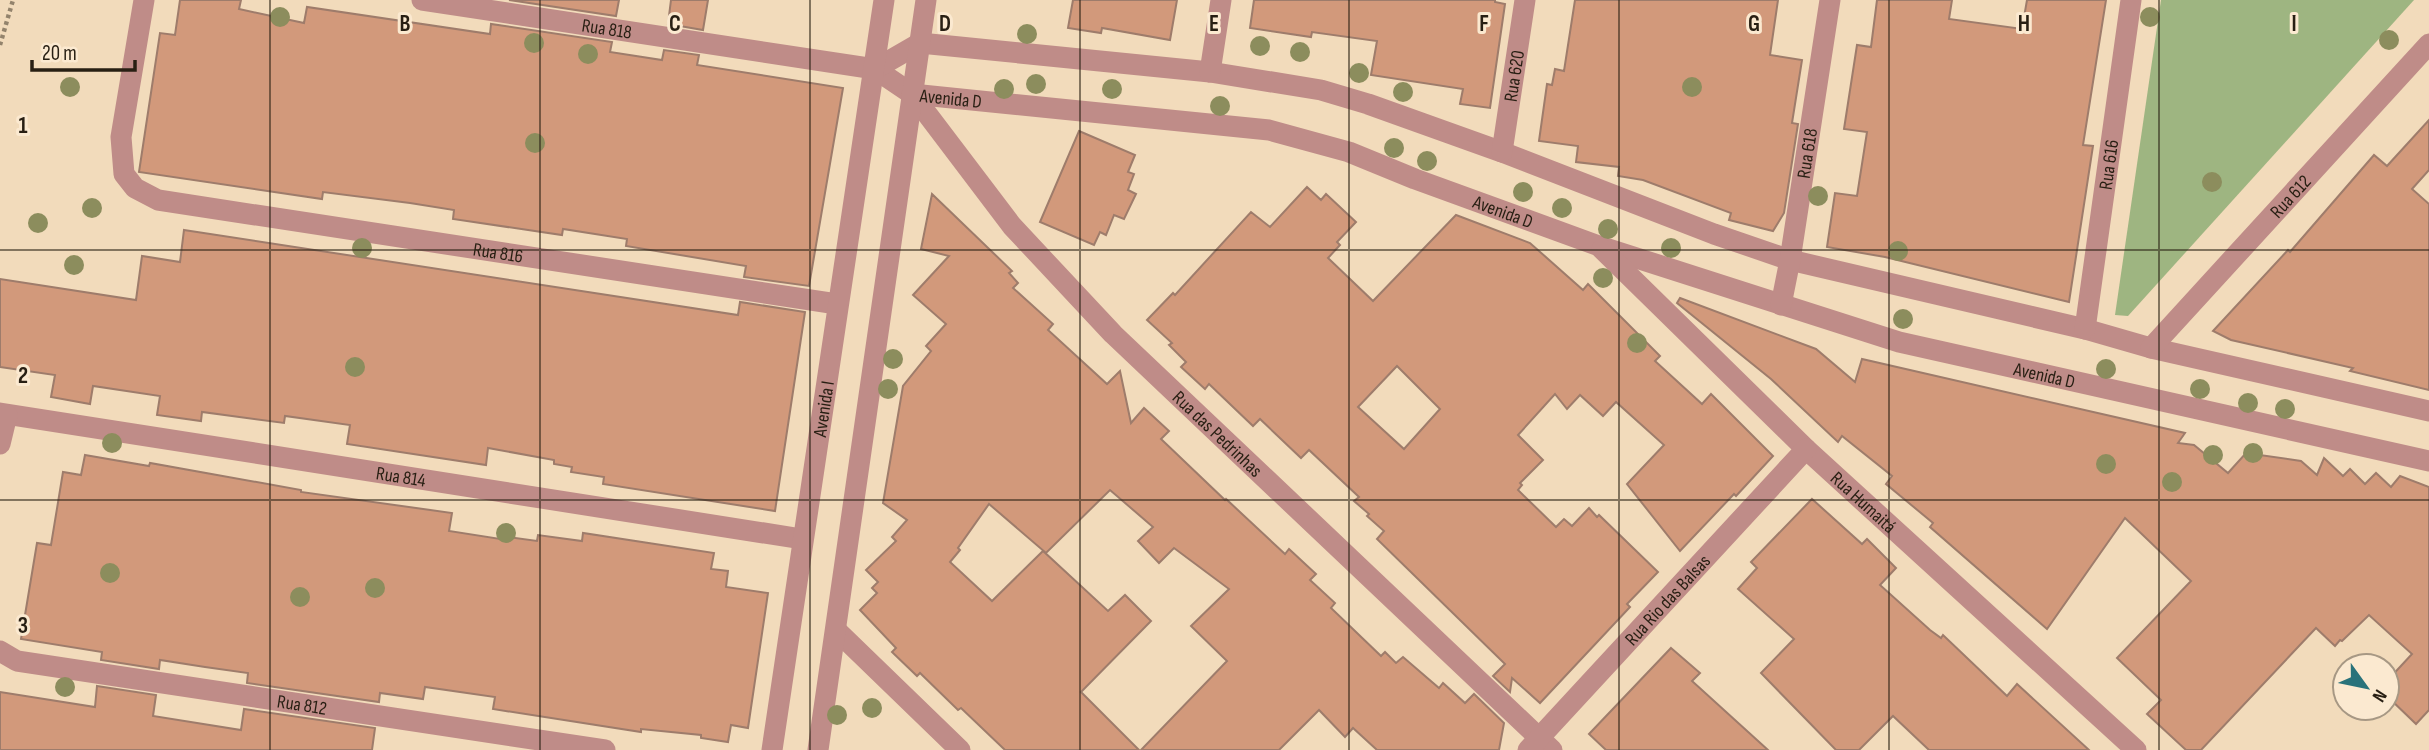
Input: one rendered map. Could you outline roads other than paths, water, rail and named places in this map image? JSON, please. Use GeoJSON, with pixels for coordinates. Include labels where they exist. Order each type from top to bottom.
{"type":"FeatureCollection","features":[{"type":"Feature","properties":{"kind":"street","name":"Rua 816"},"geometry":{"type":"LineString","coordinates":[[144,0],[121,137],[124,174],[135,188],[158,200],[837,303]]}},
{"type":"Feature","properties":{"kind":"street","name":"Rua 818"},"geometry":{"type":"LineString","coordinates":[[422,0],[875,69]]}},
{"type":"Feature","properties":{"kind":"street","name":"Avenida I"},"geometry":{"type":"LineString","coordinates":[[772,750],[884,0]]}},
{"type":"Feature","properties":{"kind":"street"},"geometry":{"type":"LineString","coordinates":[[818,750],[926,0]]}},
{"type":"Feature","properties":{"kind":"street"},"geometry":{"type":"LineString","coordinates":[[1210,72],[1221,0]]}},
{"type":"Feature","properties":{"kind":"street","name":"Rua 620"},"geometry":{"type":"LineString","coordinates":[[1502,152],[1525,0]]}},
{"type":"Feature","properties":{"kind":"street","name":"Rua 618"},"geometry":{"type":"LineString","coordinates":[[1781,304],[1830,0]]}},
{"type":"Feature","properties":{"kind":"street","name":"Rua 616"},"geometry":{"type":"LineString","coordinates":[[2085,329],[2131,0]]}},
{"type":"Feature","properties":{"kind":"street"},"geometry":{"type":"LineString","coordinates":[[875,69],[920,43],[1210,72],[1321,90],[1502,152],[1714,234],[1790,260],[2085,329],[2151,348],[2429,411]]}},
{"type":"Feature","properties":{"kind":"street","name":"Rua 612"},"geometry":{"type":"LineString","coordinates":[[2151,348],[2429,44]]}},
{"type":"Feature","properties":{"kind":"street","name":"Avenida D"},"geometry":{"type":"LineString","coordinates":[[875,69],[912,94],[1269,130],[1349,152],[1599,246],[1899,342],[2429,461]]}},
{"type":"Feature","properties":{"kind":"street","name":"Rua das Pedrinhas"},"geometry":{"type":"LineString","coordinates":[[912,94],[1012,226],[1113,334],[1540,746]]}},
{"type":"Feature","properties":{"kind":"street","name":"Rua Humaitá"},"geometry":{"type":"LineString","coordinates":[[1599,246],[1805,449],[2136,750]]}},
{"type":"Feature","properties":{"kind":"street"},"geometry":{"type":"LineString","coordinates":[[0,444],[4,414]]}},
{"type":"Feature","properties":{"kind":"street","name":"Rua 814"},"geometry":{"type":"LineString","coordinates":[[4,414],[802,539]]}},
{"type":"Feature","properties":{"kind":"street","name":"Rua Rio das Balsas"},"geometry":{"type":"LineString","coordinates":[[1540,746],[1805,449]]}},
{"type":"Feature","properties":{"kind":"street"},"geometry":{"type":"LineString","coordinates":[[836,630],[960,750]]}},
{"type":"Feature","properties":{"kind":"street","name":"Rua 812"},"geometry":{"type":"LineString","coordinates":[[0,651],[18,661],[605,750]]}}]}
